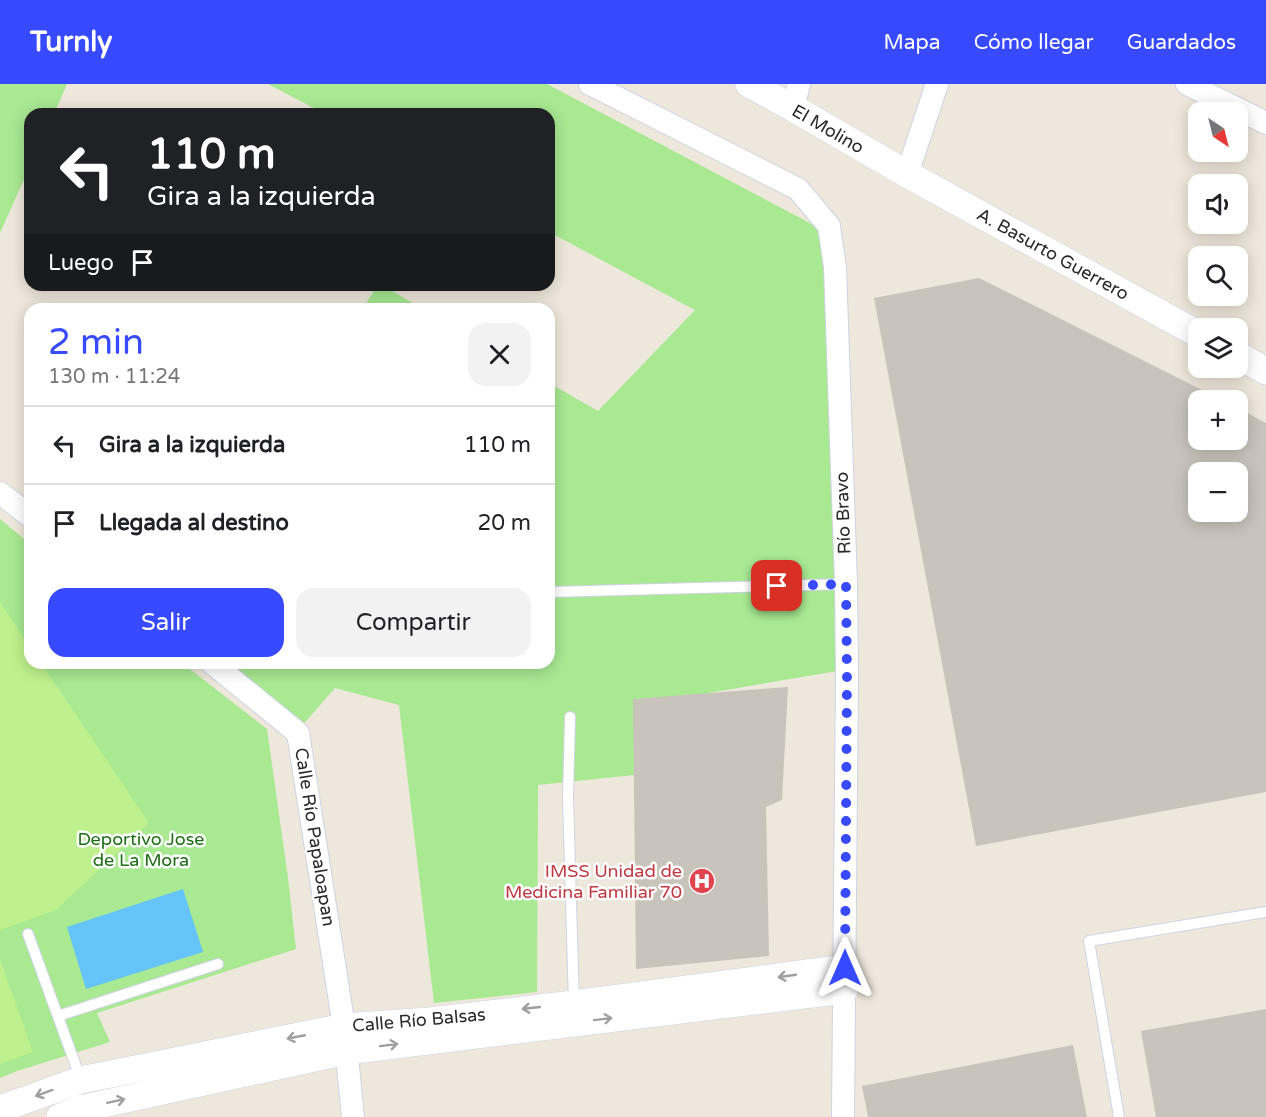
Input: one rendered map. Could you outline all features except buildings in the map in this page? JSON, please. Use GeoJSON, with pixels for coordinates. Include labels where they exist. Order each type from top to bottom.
{"type":"FeatureCollection","features":[{"type":"Feature","properties":{"kind":"street","name":"Río Bravo"},"geometry":{"type":"LineString","coordinates":[[590,84],[798,189],[829,226],[836,267],[846,584],[843,1117]]}},
{"type":"Feature","properties":{"kind":"street","name":"El Molino"},"geometry":{"type":"LineString","coordinates":[[749,84],[796,96],[907,174]]}},
{"type":"Feature","properties":{"kind":"street"},"geometry":{"type":"LineString","coordinates":[[907,174],[937,84]]}},
{"type":"Feature","properties":{"kind":"street"},"geometry":{"type":"LineString","coordinates":[[1187,84],[1266,123]]}},
{"type":"Feature","properties":{"kind":"street","name":"A. Basurto Guerrero"},"geometry":{"type":"LineString","coordinates":[[907,174],[1188,329]]}},
{"type":"Feature","properties":{"kind":"street"},"geometry":{"type":"LineString","coordinates":[[1248,360],[1266,370]]}},
{"type":"Feature","properties":{"kind":"street"},"geometry":{"type":"LineString","coordinates":[[0,492],[24,511]]}},
{"type":"Feature","properties":{"kind":"street","name":"Calle Río Papaloapan"},"geometry":{"type":"LineString","coordinates":[[219,669],[298,733],[345,1039],[353,1117]]}},
{"type":"Feature","properties":{"kind":"street","name":"Calle Río Balsas"},"geometry":{"type":"LineString","coordinates":[[60,1117],[80,1109],[345,1039],[430,1021],[574,1004],[844,979]]}},
{"type":"Feature","properties":{"kind":"street","name":"Calle Río Balsas"},"geometry":{"type":"LineString","coordinates":[[0,1109],[81,1080],[345,1039],[844,979]]}},
{"type":"Feature","properties":{"kind":"lane"},"geometry":{"type":"LineString","coordinates":[[555,592],[846,584]]}},
{"type":"Feature","properties":{"kind":"lane"},"geometry":{"type":"LineString","coordinates":[[570,717],[568,799],[574,1004]]}},
{"type":"Feature","properties":{"kind":"lane"},"geometry":{"type":"LineString","coordinates":[[1119,1117],[1089,941],[1266,912]]}},
{"type":"Feature","properties":{"kind":"lane"},"geometry":{"type":"LineString","coordinates":[[28,934],[81,1080]]}},
{"type":"Feature","properties":{"kind":"lane"},"geometry":{"type":"LineString","coordinates":[[58,1016],[218,964]]}},
{"type":"Feature","properties":{"kind":"green space"},"geometry":{"type":"Polygon","coordinates":[[[0,84],[67,84],[57,108],[24,108],[24,179],[0,233],[0,84]]]}},
{"type":"Feature","properties":{"kind":"green space"},"geometry":{"type":"Polygon","coordinates":[[[268,84],[547,84],[823,230],[837,671],[708,693],[634,775],[538,785],[537,992],[434,1003],[399,705],[335,688],[300,728],[226,669],[555,669],[555,386],[598,411],[695,310],[555,235],[555,108],[314,108],[268,84]]]}},
{"type":"Feature","properties":{"kind":"green space"},"geometry":{"type":"Polygon","coordinates":[[[374,291],[392,291],[413,303],[366,303],[374,291]]]}},
{"type":"Feature","properties":{"kind":"green space","name":"Deportivo Jose de La Mora"},"geometry":{"type":"Polygon","coordinates":[[[0,519],[24,539],[24,669],[190,669],[267,729],[296,949],[97,1013],[110,1042],[0,1078],[0,519]]]}},
{"type":"Feature","properties":{"kind":"green space"},"geometry":{"type":"Polygon","coordinates":[[[0,602],[24,638],[24,669],[45,669],[149,823],[56,910],[0,930],[0,602]]]}},
{"type":"Feature","properties":{"kind":"green space"},"geometry":{"type":"Polygon","coordinates":[[[0,959],[33,1052],[0,1064],[0,959]]]}},
{"type":"Feature","properties":{"kind":"water"},"geometry":{"type":"Polygon","coordinates":[[[183,889],[203,952],[86,989],[67,927],[183,889]]]}},
{"type":"Feature","properties":{"kind":"place","name":"IMSS Unidad de Medicina Familiar 70"},"geometry":{"type":"Point","coordinates":[702,881]}},
{"type":"Feature","properties":{"kind":"route"},"geometry":{"type":"LineString","coordinates":[[777,586],[846,584],[845,968]]}}]}
